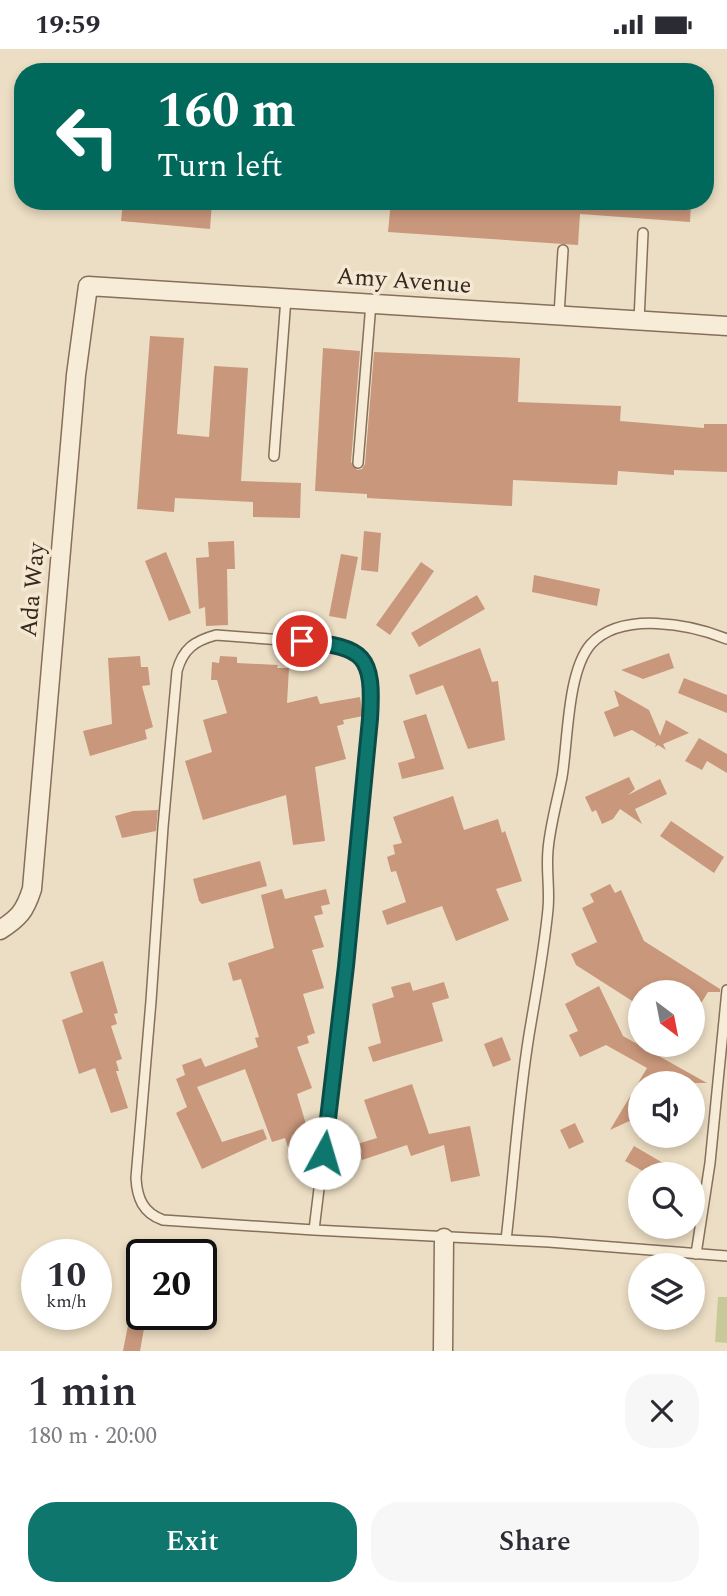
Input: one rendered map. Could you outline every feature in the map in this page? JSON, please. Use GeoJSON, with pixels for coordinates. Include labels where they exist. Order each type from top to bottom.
{"type":"FeatureCollection","features":[{"type":"Feature","properties":{"kind":"street","name":"Amy Avenue"},"geometry":{"type":"LineString","coordinates":[[86,295],[88,286],[727,326]]}},
{"type":"Feature","properties":{"kind":"street","name":"Ada Way"},"geometry":{"type":"LineString","coordinates":[[0,930],[14,921],[26,908],[32,890],[76,375],[86,295]]}},
{"type":"Feature","properties":{"kind":"street"},"geometry":{"type":"LineString","coordinates":[[443,1351],[444,1238]]}},
{"type":"Feature","properties":{"kind":"lane"},"geometry":{"type":"LineString","coordinates":[[639,321],[643,233]]}},
{"type":"Feature","properties":{"kind":"lane"},"geometry":{"type":"LineString","coordinates":[[559,315],[563,250]]}},
{"type":"Feature","properties":{"kind":"lane"},"geometry":{"type":"LineString","coordinates":[[274,456],[286,298]]}},
{"type":"Feature","properties":{"kind":"lane"},"geometry":{"type":"LineString","coordinates":[[358,463],[370,303]]}},
{"type":"Feature","properties":{"kind":"lane"},"geometry":{"type":"LineString","coordinates":[[506,1240],[529,1034],[548,908],[549,838],[562,777],[579,665],[592,644],[601,636],[625,625],[672,625],[727,639]]}},
{"type":"Feature","properties":{"kind":"lane"},"geometry":{"type":"LineString","coordinates":[[314,1230],[346,966],[367,755],[370,674],[358,653],[335,644],[216,635],[194,643],[186,650],[177,671],[136,1178],[136,1190],[146,1209],[155,1217],[170,1221],[242,1223],[314,1230],[682,1253]]}},
{"type":"Feature","properties":{"kind":"lane"},"geometry":{"type":"LineString","coordinates":[[696,1253],[710,1163],[727,990]]}},
{"type":"Feature","properties":{"kind":"lane"},"geometry":{"type":"LineString","coordinates":[[705,1255],[727,1256]]}},
{"type":"Feature","properties":{"kind":"green space"},"geometry":{"type":"Polygon","coordinates":[[[718,1297],[727,1297],[727,1343],[715,1342],[718,1297]]]}},
{"type":"Feature","properties":{"kind":"building"},"geometry":{"type":"Polygon","coordinates":[[[122,210],[211,210],[210,229],[121,221],[122,210]]]}},
{"type":"Feature","properties":{"kind":"building"},"geometry":{"type":"Polygon","coordinates":[[[390,210],[691,210],[690,222],[580,214],[578,245],[388,232],[390,210]]]}},
{"type":"Feature","properties":{"kind":"building"},"geometry":{"type":"Polygon","coordinates":[[[150,336],[184,338],[177,434],[209,437],[214,366],[248,368],[241,481],[301,483],[300,518],[253,517],[253,502],[175,498],[174,512],[137,509],[150,336]]]}},
{"type":"Feature","properties":{"kind":"building"},"geometry":{"type":"Polygon","coordinates":[[[323,348],[360,351],[351,462],[357,470],[362,469],[365,464],[374,352],[520,358],[518,402],[621,406],[620,421],[704,428],[704,424],[727,424],[727,472],[674,470],[674,475],[618,471],[617,485],[513,480],[512,506],[367,498],[367,494],[315,491],[323,348]]]}},
{"type":"Feature","properties":{"kind":"building"},"geometry":{"type":"Polygon","coordinates":[[[364,531],[381,533],[378,572],[361,570],[364,531]]]}},
{"type":"Feature","properties":{"kind":"building"},"geometry":{"type":"Polygon","coordinates":[[[234,541],[235,569],[227,569],[228,625],[206,626],[205,607],[199,609],[196,558],[209,557],[208,542],[234,541]]]}},
{"type":"Feature","properties":{"kind":"building"},"geometry":{"type":"Polygon","coordinates":[[[166,552],[191,613],[169,621],[145,561],[166,552]]]}},
{"type":"Feature","properties":{"kind":"building"},"geometry":{"type":"Polygon","coordinates":[[[341,554],[358,557],[346,619],[329,616],[341,554]]]}},
{"type":"Feature","properties":{"kind":"building"},"geometry":{"type":"Polygon","coordinates":[[[421,562],[434,571],[390,635],[376,625],[421,562]]]}},
{"type":"Feature","properties":{"kind":"building"},"geometry":{"type":"Polygon","coordinates":[[[534,575],[600,589],[597,606],[532,592],[534,575]]]}},
{"type":"Feature","properties":{"kind":"building"},"geometry":{"type":"Polygon","coordinates":[[[477,595],[485,609],[419,647],[411,633],[477,595]]]}},
{"type":"Feature","properties":{"kind":"building"},"geometry":{"type":"Polygon","coordinates":[[[480,648],[492,682],[498,681],[505,740],[468,749],[443,685],[416,695],[409,675],[480,648]]]}},
{"type":"Feature","properties":{"kind":"building"},"geometry":{"type":"Polygon","coordinates":[[[669,653],[674,668],[643,679],[621,670],[669,653]]]}},
{"type":"Feature","properties":{"kind":"building"},"geometry":{"type":"Polygon","coordinates":[[[140,656],[141,667],[148,667],[150,685],[142,686],[153,727],[145,730],[147,739],[90,756],[83,731],[112,724],[108,658],[140,656]]]}},
{"type":"Feature","properties":{"kind":"building"},"geometry":{"type":"Polygon","coordinates":[[[220,656],[237,657],[237,663],[289,668],[287,703],[317,696],[320,704],[360,697],[363,716],[343,720],[344,724],[337,726],[346,759],[315,767],[325,841],[293,845],[286,795],[203,820],[185,761],[212,752],[203,720],[227,713],[217,680],[211,680],[212,662],[219,663],[220,656]]]}},
{"type":"Feature","properties":{"kind":"building"},"geometry":{"type":"Polygon","coordinates":[[[684,678],[727,695],[727,713],[678,693],[684,678]]]}},
{"type":"Feature","properties":{"kind":"building"},"geometry":{"type":"Polygon","coordinates":[[[614,690],[649,710],[660,736],[666,720],[689,733],[663,744],[666,750],[658,745],[655,747],[656,744],[632,730],[614,737],[604,712],[619,706],[614,690]]]}},
{"type":"Feature","properties":{"kind":"building"},"geometry":{"type":"Polygon","coordinates":[[[426,714],[444,769],[402,779],[398,763],[415,758],[403,721],[426,714]]]}},
{"type":"Feature","properties":{"kind":"building"},"geometry":{"type":"Polygon","coordinates":[[[699,738],[727,754],[727,773],[707,761],[702,770],[685,761],[699,738]]]}},
{"type":"Feature","properties":{"kind":"building"},"geometry":{"type":"Polygon","coordinates":[[[629,777],[635,789],[628,795],[660,779],[667,794],[635,809],[642,824],[620,809],[613,819],[602,824],[596,810],[592,812],[585,797],[629,777]]]}},
{"type":"Feature","properties":{"kind":"building"},"geometry":{"type":"Polygon","coordinates":[[[453,796],[464,830],[498,819],[502,833],[505,831],[522,881],[496,889],[509,920],[456,941],[442,906],[387,925],[382,911],[406,902],[396,871],[391,872],[387,857],[395,854],[393,845],[402,843],[393,817],[453,796]]]}},
{"type":"Feature","properties":{"kind":"building"},"geometry":{"type":"Polygon","coordinates":[[[158,810],[156,831],[122,838],[115,816],[133,811],[158,810]]]}},
{"type":"Feature","properties":{"kind":"building"},"geometry":{"type":"Polygon","coordinates":[[[671,821],[724,857],[714,873],[660,836],[671,821]]]}},
{"type":"Feature","properties":{"kind":"building"},"geometry":{"type":"Polygon","coordinates":[[[260,861],[267,886],[202,904],[199,901],[193,879],[260,861]]]}},
{"type":"Feature","properties":{"kind":"building"},"geometry":{"type":"Polygon","coordinates":[[[610,884],[615,893],[621,890],[644,941],[720,989],[720,992],[708,992],[705,997],[705,980],[628,980],[628,998],[576,965],[571,954],[597,942],[582,908],[594,902],[590,894],[610,884]]]}},
{"type":"Feature","properties":{"kind":"building"},"geometry":{"type":"Polygon","coordinates":[[[282,889],[285,899],[326,889],[330,904],[321,906],[323,914],[314,916],[324,947],[312,950],[324,988],[303,994],[315,1033],[307,1036],[309,1043],[297,1047],[312,1088],[297,1094],[308,1131],[304,1132],[306,1141],[288,1147],[285,1138],[272,1142],[245,1069],[197,1087],[222,1142],[263,1129],[267,1139],[202,1169],[176,1113],[187,1107],[176,1079],[185,1075],[182,1065],[201,1058],[205,1067],[258,1047],[255,1038],[259,1037],[241,979],[233,981],[228,963],[274,948],[261,895],[282,889]]]}},
{"type":"Feature","properties":{"kind":"building"},"geometry":{"type":"Polygon","coordinates":[[[103,961],[118,1013],[114,1014],[117,1024],[111,1026],[122,1059],[116,1061],[119,1071],[116,1071],[128,1108],[111,1113],[95,1068],[79,1074],[62,1020],[83,1012],[70,972],[103,961]]]}},
{"type":"Feature","properties":{"kind":"building"},"geometry":{"type":"Polygon","coordinates":[[[410,982],[413,991],[444,982],[449,998],[432,1003],[443,1041],[373,1062],[368,1047],[381,1043],[372,1004],[394,997],[391,987],[410,982]]]}},
{"type":"Feature","properties":{"kind":"building"},"geometry":{"type":"Polygon","coordinates":[[[599,986],[623,1036],[628,1039],[628,1057],[661,1057],[686,1071],[645,1071],[647,1068],[606,1045],[580,1057],[569,1035],[578,1031],[565,1004],[599,986]]]}},
{"type":"Feature","properties":{"kind":"building"},"geometry":{"type":"Polygon","coordinates":[[[502,1037],[511,1060],[493,1067],[484,1044],[502,1037]]]}},
{"type":"Feature","properties":{"kind":"building"},"geometry":{"type":"Polygon","coordinates":[[[412,1084],[429,1134],[470,1126],[480,1176],[451,1182],[444,1145],[411,1156],[407,1145],[362,1160],[357,1144],[377,1138],[364,1100],[412,1084]]]}},
{"type":"Feature","properties":{"kind":"building"},"geometry":{"type":"Polygon","coordinates":[[[628,1100],[628,1122],[610,1130],[628,1100]]]}},
{"type":"Feature","properties":{"kind":"building"},"geometry":{"type":"Polygon","coordinates":[[[575,1123],[584,1142],[569,1149],[560,1130],[575,1123]]]}},
{"type":"Feature","properties":{"kind":"building"},"geometry":{"type":"Polygon","coordinates":[[[633,1148],[637,1148],[661,1162],[628,1163],[625,1161],[633,1148]]]}},
{"type":"Feature","properties":{"kind":"building"},"geometry":{"type":"Polygon","coordinates":[[[127,1330],[144,1330],[140,1351],[123,1351],[127,1330]]]}},
{"type":"Feature","properties":{"kind":"route"},"geometry":{"type":"LineString","coordinates":[[302,641],[335,644],[358,653],[370,674],[371,687],[346,966],[324,1153]]}}]}
